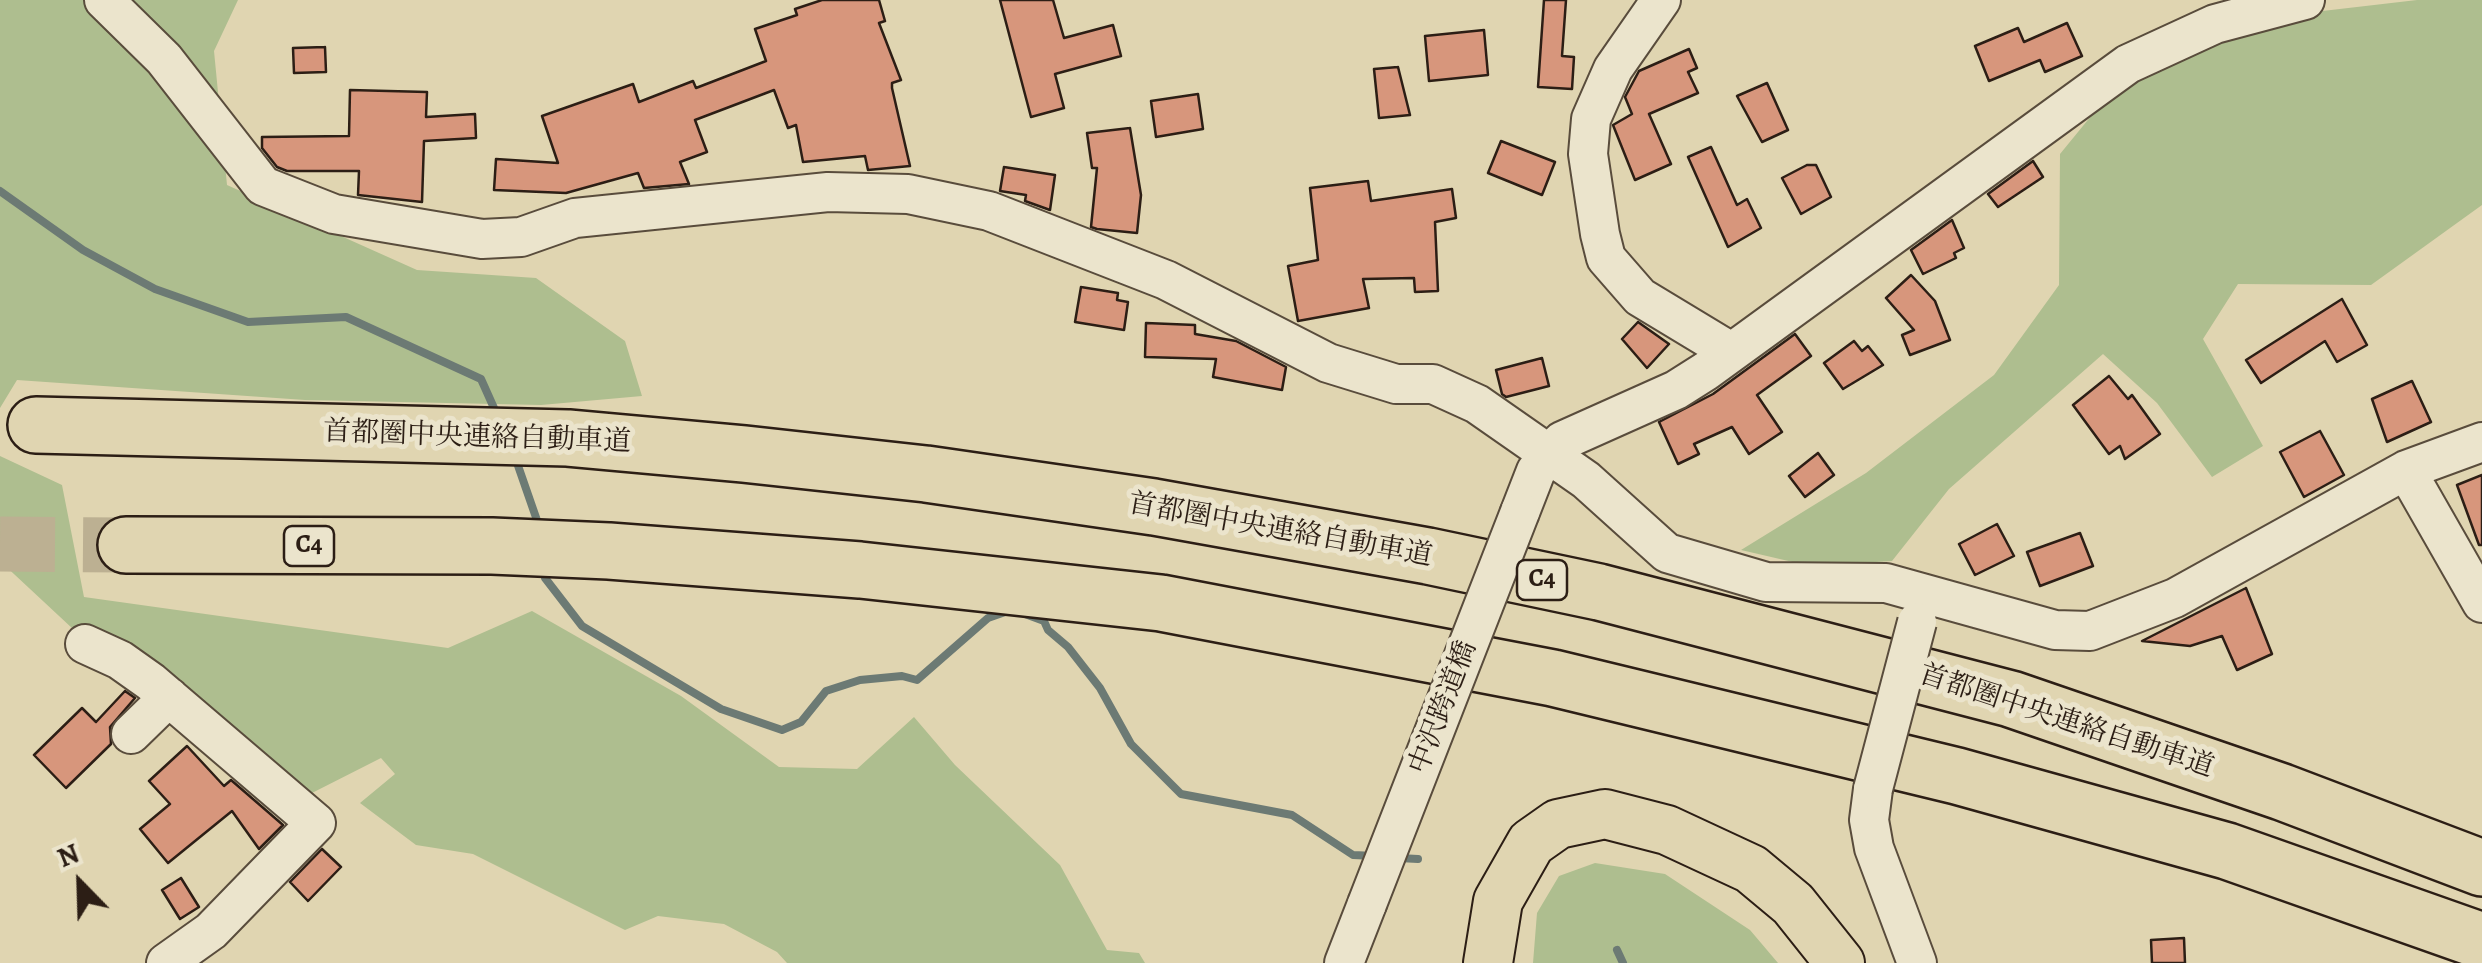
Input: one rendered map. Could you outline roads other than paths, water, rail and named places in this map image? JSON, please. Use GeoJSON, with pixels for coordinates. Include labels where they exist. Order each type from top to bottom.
{"type":"FeatureCollection","features":[{"type":"Feature","properties":{"kind":"highway","name":"首都圏中央連絡自動車道"},"geometry":{"type":"LineString","coordinates":[[36,426],[568,438],[926,474],[1154,507],[1599,592],[2011,699],[2282,792],[2482,868]]}},
{"type":"Feature","properties":{"kind":"highway","name":"C4"},"geometry":{"type":"LineString","coordinates":[[126,546],[492,546],[609,551],[953,580],[1161,604],[1552,678],[1938,771],[2226,850],[2482,941]]}},
{"type":"Feature","properties":{"kind":"main road"},"geometry":{"type":"LineString","coordinates":[[1488,963],[1498,901],[1531,844],[1558,824],[1605,814],[1667,830],[1751,869],[1793,904],[1840,963]]}},
{"type":"Feature","properties":{"kind":"street"},"geometry":{"type":"LineString","coordinates":[[104,0],[164,59],[263,186],[334,214],[482,239],[521,237],[575,218],[828,192],[908,194],[989,211],[1166,280],[1328,363],[1396,384],[1433,384],[1477,404],[1586,480],[1659,548],[1678,558],[1766,582],[1796,585],[1866,580],[1922,608],[2055,630],[2090,631],[2175,598],[2406,470],[2482,442]]}},
{"type":"Feature","properties":{"kind":"street"},"geometry":{"type":"LineString","coordinates":[[1661,0],[1613,69],[1592,120],[1588,154],[1600,234],[1606,258],[1640,296],[1732,352]]}},
{"type":"Feature","properties":{"kind":"street"},"geometry":{"type":"LineString","coordinates":[[1548,455],[1586,427],[1676,390],[2128,64],[2215,24],[2305,0]]}},
{"type":"Feature","properties":{"kind":"street","name":"中沢跨道橋"},"geometry":{"type":"LineString","coordinates":[[1344,963],[1536,470],[1548,455]]}},
{"type":"Feature","properties":{"kind":"street"},"geometry":{"type":"LineString","coordinates":[[2406,470],[2482,603]]}},
{"type":"Feature","properties":{"kind":"street"},"geometry":{"type":"LineString","coordinates":[[1917,963],[1874,848],[1868,820],[1872,789],[1922,608]]}},
{"type":"Feature","properties":{"kind":"street"},"geometry":{"type":"LineString","coordinates":[[85,644],[120,660],[169,697],[316,823],[211,931],[166,963]]}},
{"type":"Feature","properties":{"kind":"street"},"geometry":{"type":"LineString","coordinates":[[131,734],[169,697]]}},
{"type":"Feature","properties":{"kind":"waterway"},"geometry":{"type":"LineString","coordinates":[[0,191],[83,250],[155,289],[248,322],[346,317],[481,379],[498,417]]}},
{"type":"Feature","properties":{"kind":"waterway"},"geometry":{"type":"LineString","coordinates":[[515,457],[540,529]]}},
{"type":"Feature","properties":{"kind":"waterway"},"geometry":{"type":"LineString","coordinates":[[544,568],[545,578],[582,626],[721,709],[782,730],[801,722],[826,691],[860,680],[902,676],[917,680],[988,618],[1008,611]]}},
{"type":"Feature","properties":{"kind":"waterway"},"geometry":{"type":"LineString","coordinates":[[1025,614],[1044,621],[1048,630],[1068,647],[1100,688],[1131,744],[1181,794],[1292,815],[1353,855],[1375,856]]}},
{"type":"Feature","properties":{"kind":"waterway"},"geometry":{"type":"LineString","coordinates":[[1399,858],[1418,859]]}},
{"type":"Feature","properties":{"kind":"waterway"},"geometry":{"type":"LineString","coordinates":[[1617,950],[1623,963]]}},
{"type":"Feature","properties":{"kind":"tunnel"},"geometry":{"type":"LineString","coordinates":[[0,544],[126,545]]}}]}
